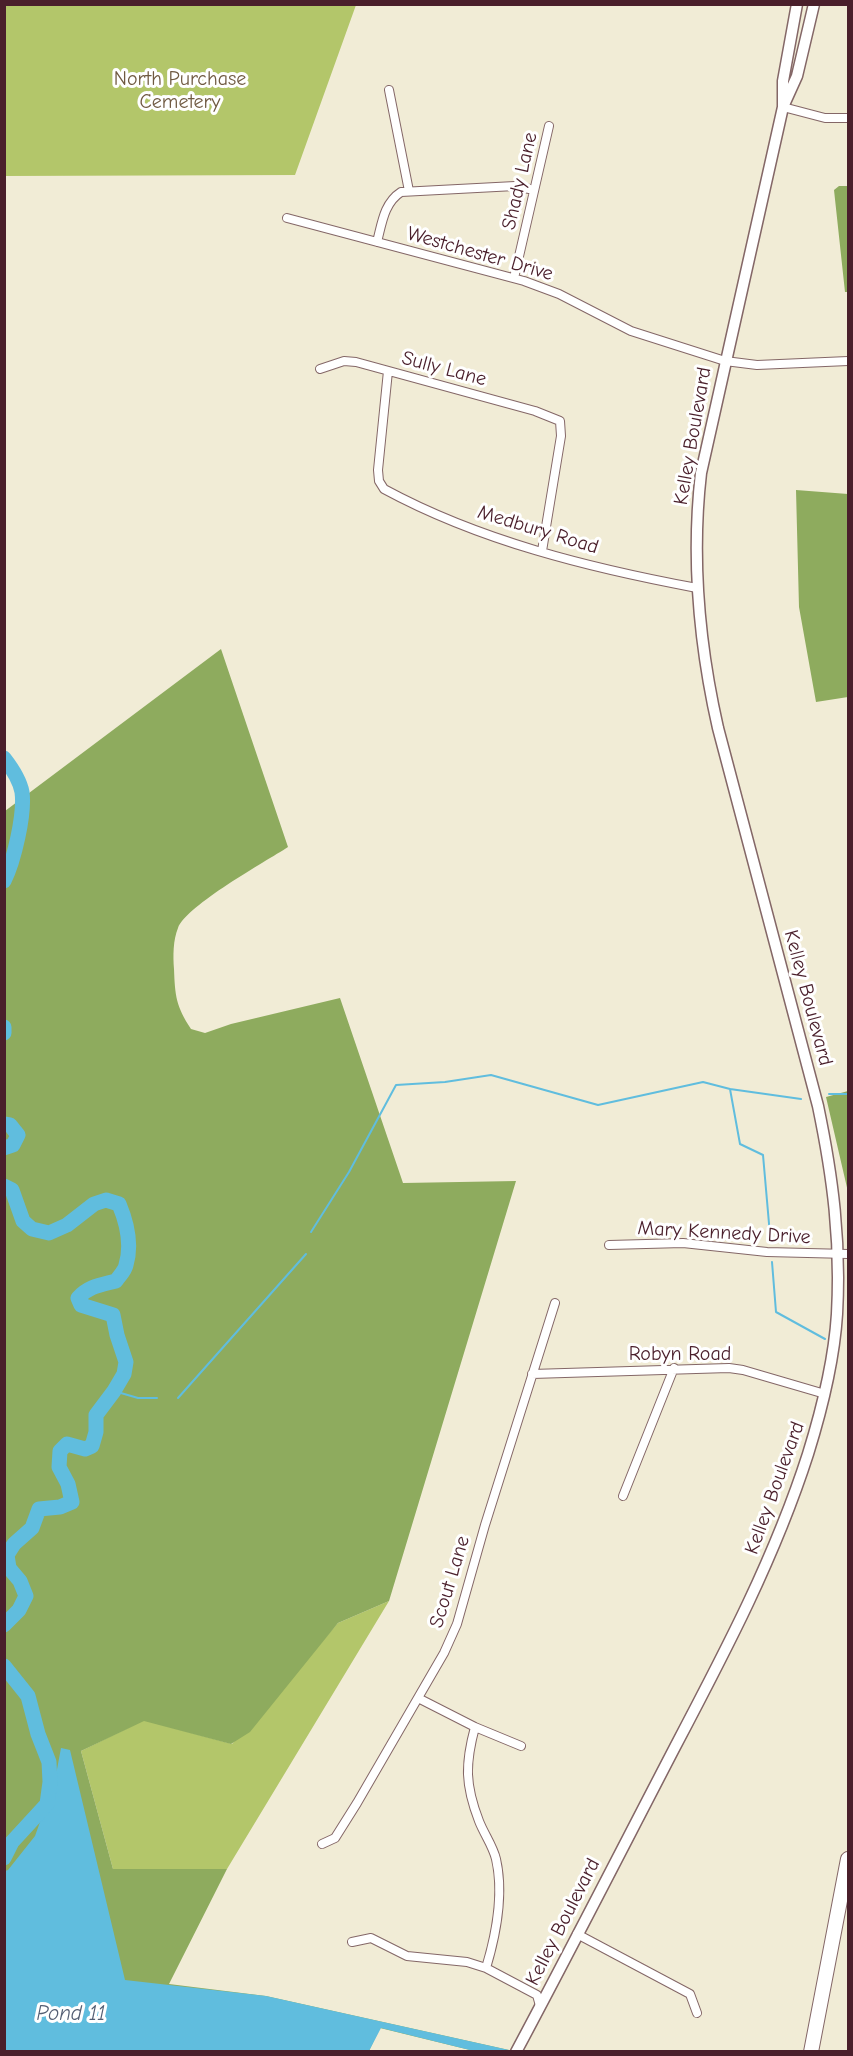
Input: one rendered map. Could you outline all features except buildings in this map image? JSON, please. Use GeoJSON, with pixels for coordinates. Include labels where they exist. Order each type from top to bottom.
{"type":"FeatureCollection","features":[{"type":"Feature","properties":{"kind":"highway"},"geometry":{"type":"LineString","coordinates":[[811,2052],[849,1859]]}},
{"type":"Feature","properties":{"kind":"main road"},"geometry":{"type":"LineString","coordinates":[[783,107],[783,81],[797,4]]}},
{"type":"Feature","properties":{"kind":"main road"},"geometry":{"type":"LineString","coordinates":[[783,107],[797,76],[814,4]]}},
{"type":"Feature","properties":{"kind":"main road","name":"Kelley Boulevard"},"geometry":{"type":"LineString","coordinates":[[516,2052],[725,1653],[762,1574],[795,1494],[819,1420],[837,1317],[843,1253],[827,1150],[818,1106],[736,799],[709,687],[697,588],[697,512],[701,473],[783,107]]}},
{"type":"Feature","properties":{"kind":"street"},"geometry":{"type":"LineString","coordinates":[[389,90],[409,191]]}},
{"type":"Feature","properties":{"kind":"street"},"geometry":{"type":"LineString","coordinates":[[783,107],[825,118],[849,118]]}},
{"type":"Feature","properties":{"kind":"street","name":"Shady Lane"},"geometry":{"type":"LineString","coordinates":[[514,278],[549,126]]}},
{"type":"Feature","properties":{"kind":"street"},"geometry":{"type":"LineString","coordinates":[[377,242],[384,214],[392,198],[401,192],[515,186],[534,190]]}},
{"type":"Feature","properties":{"kind":"street","name":"Westchester Drive"},"geometry":{"type":"LineString","coordinates":[[287,218],[514,278],[558,294],[631,331],[725,361],[758,365],[849,361]]}},
{"type":"Feature","properties":{"kind":"street","name":"Sully Lane"},"geometry":{"type":"LineString","coordinates":[[320,369],[344,361],[535,411],[559,420],[562,427],[561,436],[542,551]]}},
{"type":"Feature","properties":{"kind":"street","name":"Medbury Road"},"geometry":{"type":"LineString","coordinates":[[388,371],[378,470],[379,482],[387,490],[502,540],[697,588]]}},
{"type":"Feature","properties":{"kind":"street","name":"Mary Kennedy Drive"},"geometry":{"type":"LineString","coordinates":[[609,1245],[683,1244],[767,1252],[843,1253]]}},
{"type":"Feature","properties":{"kind":"street","name":"Scout Lane"},"geometry":{"type":"LineString","coordinates":[[322,1844],[335,1838],[357,1803],[444,1653],[457,1624],[555,1303]]}},
{"type":"Feature","properties":{"kind":"street"},"geometry":{"type":"LineString","coordinates":[[623,1496],[675,1368]]}},
{"type":"Feature","properties":{"kind":"street","name":"Robyn Road"},"geometry":{"type":"LineString","coordinates":[[532,1374],[729,1368],[825,1394]]}},
{"type":"Feature","properties":{"kind":"street"},"geometry":{"type":"LineString","coordinates":[[418,1698],[475,1727],[521,1746]]}},
{"type":"Feature","properties":{"kind":"street"},"geometry":{"type":"LineString","coordinates":[[475,1727],[468,1753],[467,1785],[479,1821],[496,1857],[500,1883],[494,1935],[486,1968]]}},
{"type":"Feature","properties":{"kind":"street"},"geometry":{"type":"LineString","coordinates":[[577,1934],[690,1994],[697,2013]]}},
{"type":"Feature","properties":{"kind":"street"},"geometry":{"type":"LineString","coordinates":[[352,1942],[371,1938],[407,1956],[467,1962],[486,1968],[537,1995],[540,2006]]}},
{"type":"Feature","properties":{"kind":"green space","name":"North Purchase Cemetery"},"geometry":{"type":"Polygon","coordinates":[[[4,5],[356,5],[295,175],[5,176],[4,5]]]}},
{"type":"Feature","properties":{"kind":"green space"},"geometry":{"type":"Polygon","coordinates":[[[839,186],[848,186],[848,292],[845,292],[834,190],[839,186]]]}},
{"type":"Feature","properties":{"kind":"green space"},"geometry":{"type":"Polygon","coordinates":[[[796,490],[848,494],[848,697],[816,702],[799,607],[796,490]]]}},
{"type":"Feature","properties":{"kind":"green space"},"geometry":{"type":"Polygon","coordinates":[[[221,649],[288,847],[211,896],[184,919],[178,928],[174,948],[175,987],[179,1007],[186,1021],[191,1029],[205,1033],[231,1024],[340,998],[403,1183],[516,1181],[389,1601],[338,1623],[250,1732],[231,1744],[144,1721],[81,1751],[113,1869],[227,1869],[169,1984],[266,1996],[509,2050],[508,2052],[474,2051],[380,2028],[369,2051],[5,2052],[5,811],[221,649]]]}},
{"type":"Feature","properties":{"kind":"green space"},"geometry":{"type":"Polygon","coordinates":[[[848,1091],[848,1192],[826,1097],[848,1091]]]}},
{"type":"Feature","properties":{"kind":"green space"},"geometry":{"type":"Polygon","coordinates":[[[389,1601],[227,1869],[113,1869],[81,1751],[144,1720],[232,1744],[338,1623],[389,1601]]]}},
{"type":"Feature","properties":{"kind":"water","name":"Pond 11"},"geometry":{"type":"Polygon","coordinates":[[[61,1748],[70,1750],[125,1980],[266,1996],[509,2050],[474,2051],[381,2028],[369,2051],[5,2051],[5,1871],[35,1836],[55,1780],[61,1748]]]}},
{"type":"Feature","properties":{"kind":"waterway"},"geometry":{"type":"LineString","coordinates":[[4,758],[22,792],[18,837],[4,881]]}},
{"type":"Feature","properties":{"kind":"waterway"},"geometry":{"type":"LineString","coordinates":[[4,1027],[4,1033]]}},
{"type":"Feature","properties":{"kind":"waterway"},"geometry":{"type":"LineString","coordinates":[[311,1232],[349,1172],[396,1085],[445,1082],[491,1075],[598,1105],[703,1082],[730,1089],[740,1144],[763,1155],[770,1235]]}},
{"type":"Feature","properties":{"kind":"waterway"},"geometry":{"type":"LineString","coordinates":[[730,1089],[801,1099]]}},
{"type":"Feature","properties":{"kind":"waterway"},"geometry":{"type":"LineString","coordinates":[[829,1094],[848,1094]]}},
{"type":"Feature","properties":{"kind":"waterway"},"geometry":{"type":"LineString","coordinates":[[4,1124],[10,1125],[18,1135],[13,1145],[4,1148]]}},
{"type":"Feature","properties":{"kind":"waterway"},"geometry":{"type":"LineString","coordinates":[[4,1186],[12,1190],[23,1221],[32,1229],[49,1233],[67,1225],[94,1204],[106,1200],[119,1204],[129,1242],[125,1267],[116,1281],[91,1288],[78,1298],[81,1305],[113,1315],[126,1362],[124,1374],[96,1415],[96,1432],[92,1446],[85,1449],[67,1444],[60,1451],[59,1467],[68,1484],[72,1502],[60,1507],[39,1509],[32,1528],[14,1544],[7,1555],[9,1568],[20,1581],[26,1596],[19,1610],[4,1625]]}},
{"type":"Feature","properties":{"kind":"waterway"},"geometry":{"type":"LineString","coordinates":[[178,1398],[306,1254]]}},
{"type":"Feature","properties":{"kind":"waterway"},"geometry":{"type":"LineString","coordinates":[[772,1262],[776,1312],[825,1339]]}},
{"type":"Feature","properties":{"kind":"waterway"},"geometry":{"type":"LineString","coordinates":[[114,1391],[138,1398],[157,1398]]}},
{"type":"Feature","properties":{"kind":"waterway"},"geometry":{"type":"LineString","coordinates":[[4,1666],[28,1696],[38,1734],[49,1762],[50,1782],[47,1804],[12,1842],[4,1858]]}},
{"type":"Feature","properties":{"kind":"waterway"},"geometry":{"type":"LineString","coordinates":[[37,1816],[44,1821]]}}]}
